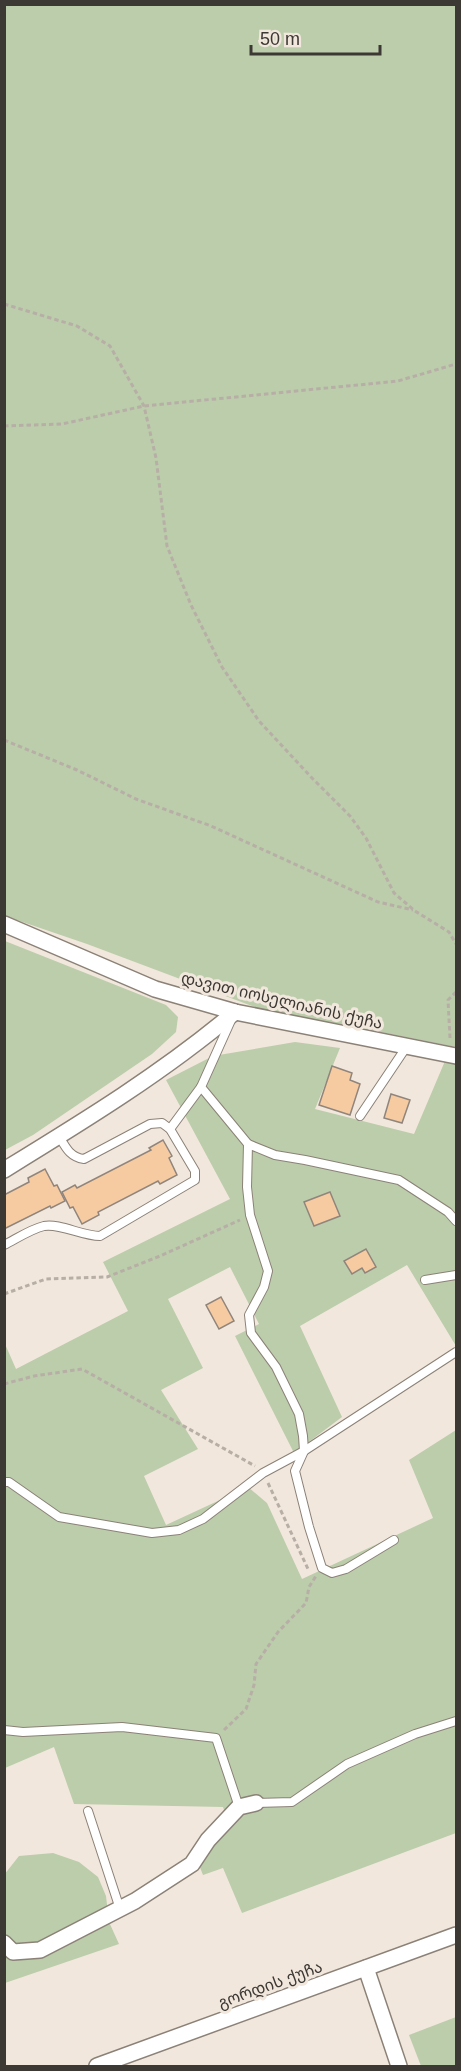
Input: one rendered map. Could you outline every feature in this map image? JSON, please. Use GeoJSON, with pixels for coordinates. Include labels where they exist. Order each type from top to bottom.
{"type":"FeatureCollection","features":[{"type":"Feature","properties":{"kind":"street","name":"დავით იოსელიანის ქუჩა"},"geometry":{"type":"LineString","coordinates":[[4,924],[155,989],[235,1012],[453,1055]]}},
{"type":"Feature","properties":{"kind":"street"},"geometry":{"type":"LineString","coordinates":[[4,1170],[170,1063],[235,1012]]}},
{"type":"Feature","properties":{"kind":"street"},"geometry":{"type":"LineString","coordinates":[[4,1943],[13,1952],[40,1950],[120,1909],[192,1864],[208,1840],[239,1807],[256,1803]]}},
{"type":"Feature","properties":{"kind":"street","name":"გორდის ქუჩა"},"geometry":{"type":"LineString","coordinates":[[97,2067],[456,1935]]}},
{"type":"Feature","properties":{"kind":"street"},"geometry":{"type":"LineString","coordinates":[[366,1968],[399,2067]]}},
{"type":"Feature","properties":{"kind":"lane"},"geometry":{"type":"LineString","coordinates":[[170,1129],[201,1087],[235,1012]]}},
{"type":"Feature","properties":{"kind":"lane"},"geometry":{"type":"LineString","coordinates":[[360,1116],[407,1046]]}},
{"type":"Feature","properties":{"kind":"lane"},"geometry":{"type":"LineString","coordinates":[[201,1087],[248,1144],[274,1155],[399,1180],[448,1212],[456,1221]]}},
{"type":"Feature","properties":{"kind":"lane"},"geometry":{"type":"LineString","coordinates":[[4,1245],[43,1226],[54,1226],[88,1236],[100,1236],[195,1180],[195,1171],[170,1129],[162,1123],[150,1124],[84,1159],[75,1158],[70,1154],[59,1136]]}},
{"type":"Feature","properties":{"kind":"lane"},"geometry":{"type":"LineString","coordinates":[[248,1144],[247,1187],[250,1215],[268,1271],[264,1287],[249,1315],[251,1333],[276,1367],[299,1414],[304,1451],[295,1471],[322,1568],[332,1573],[346,1569],[394,1540]]}},
{"type":"Feature","properties":{"kind":"lane"},"geometry":{"type":"LineString","coordinates":[[424,1280],[456,1275]]}},
{"type":"Feature","properties":{"kind":"lane"},"geometry":{"type":"LineString","coordinates":[[4,1482],[9,1482],[59,1517],[152,1533],[179,1530],[202,1519],[263,1473],[304,1451],[456,1352]]}},
{"type":"Feature","properties":{"kind":"lane"},"geometry":{"type":"LineString","coordinates":[[256,1803],[292,1802],[347,1764],[415,1734],[456,1721]]}},
{"type":"Feature","properties":{"kind":"lane"},"geometry":{"type":"LineString","coordinates":[[4,1730],[23,1732],[122,1727],[216,1738],[239,1807]]}},
{"type":"Feature","properties":{"kind":"lane"},"geometry":{"type":"LineString","coordinates":[[88,1811],[120,1909]]}},
{"type":"Feature","properties":{"kind":"path"},"geometry":{"type":"LineString","coordinates":[[4,304],[77,326],[110,346],[144,406],[156,459],[167,546],[191,605],[222,667],[259,721],[350,816],[366,838],[394,893],[415,911],[449,932],[456,944]]}},
{"type":"Feature","properties":{"kind":"path"},"geometry":{"type":"LineString","coordinates":[[4,426],[62,424],[144,406],[398,381],[456,364]]}},
{"type":"Feature","properties":{"kind":"path"},"geometry":{"type":"LineString","coordinates":[[4,740],[76,770],[136,799],[211,826],[378,902],[415,911]]}},
{"type":"Feature","properties":{"kind":"path"},"geometry":{"type":"LineString","coordinates":[[453,1055],[448,1000],[456,992]]}},
{"type":"Feature","properties":{"kind":"path"},"geometry":{"type":"LineString","coordinates":[[4,1294],[46,1279],[107,1277],[160,1256],[250,1215]]}},
{"type":"Feature","properties":{"kind":"path"},"geometry":{"type":"LineString","coordinates":[[4,1384],[33,1376],[82,1369],[255,1466],[263,1473],[313,1581]]}},
{"type":"Feature","properties":{"kind":"path"},"geometry":{"type":"LineString","coordinates":[[216,1738],[246,1709],[254,1685],[256,1664],[278,1632],[306,1603],[309,1587],[322,1568]]}},
{"type":"Feature","properties":{"kind":"green space"},"geometry":{"type":"Polygon","coordinates":[[[5,5],[456,5],[456,1047],[341,1024],[288,1017],[260,1009],[5,916],[5,5]]]}},
{"type":"Feature","properties":{"kind":"green space"},"geometry":{"type":"Polygon","coordinates":[[[5,941],[166,1005],[178,1017],[176,1032],[152,1054],[33,1135],[5,1150],[5,941]]]}},
{"type":"Feature","properties":{"kind":"green space"},"geometry":{"type":"Polygon","coordinates":[[[295,1042],[340,1048],[315,1109],[414,1134],[445,1061],[456,1064],[456,1346],[407,1265],[300,1326],[342,1417],[294,1453],[235,1336],[259,1324],[230,1267],[168,1299],[203,1368],[161,1390],[198,1449],[144,1476],[166,1525],[248,1487],[267,1503],[302,1579],[433,1518],[409,1460],[456,1430],[456,1833],[242,1913],[223,1868],[203,1875],[199,1865],[228,1822],[223,1807],[74,1804],[54,1747],[5,1768],[5,1344],[16,1369],[128,1311],[103,1262],[230,1199],[166,1080],[213,1056],[295,1042]]]}},
{"type":"Feature","properties":{"kind":"green space"},"geometry":{"type":"Polygon","coordinates":[[[53,1853],[79,1862],[98,1877],[106,1896],[109,1922],[119,1944],[5,1983],[4,1875],[19,1856],[53,1853]]]}},
{"type":"Feature","properties":{"kind":"green space"},"geometry":{"type":"Polygon","coordinates":[[[456,2017],[456,2066],[421,2066],[409,2035],[456,2017]]]}},
{"type":"Feature","properties":{"kind":"building"},"geometry":{"type":"Polygon","coordinates":[[[332,1066],[352,1073],[350,1080],[360,1084],[350,1115],[319,1105],[332,1066]]]}},
{"type":"Feature","properties":{"kind":"building"},"geometry":{"type":"Polygon","coordinates":[[[391,1094],[410,1100],[402,1123],[384,1118],[391,1094]]]}},
{"type":"Feature","properties":{"kind":"building"},"geometry":{"type":"Polygon","coordinates":[[[163,1140],[172,1156],[169,1158],[177,1175],[160,1184],[158,1181],[98,1212],[99,1215],[82,1224],[62,1192],[75,1185],[77,1188],[151,1150],[149,1148],[163,1140]]]}},
{"type":"Feature","properties":{"kind":"building"},"geometry":{"type":"Polygon","coordinates":[[[45,1169],[65,1201],[4,1229],[4,1195],[29,1182],[28,1178],[45,1169]]]}},
{"type":"Feature","properties":{"kind":"building"},"geometry":{"type":"Polygon","coordinates":[[[330,1192],[340,1216],[314,1226],[304,1202],[330,1192]]]}},
{"type":"Feature","properties":{"kind":"building"},"geometry":{"type":"Polygon","coordinates":[[[366,1249],[376,1267],[365,1273],[362,1268],[352,1274],[344,1261],[366,1249]]]}},
{"type":"Feature","properties":{"kind":"building"},"geometry":{"type":"Polygon","coordinates":[[[221,1297],[234,1321],[219,1329],[206,1305],[221,1297]]]}}]}
